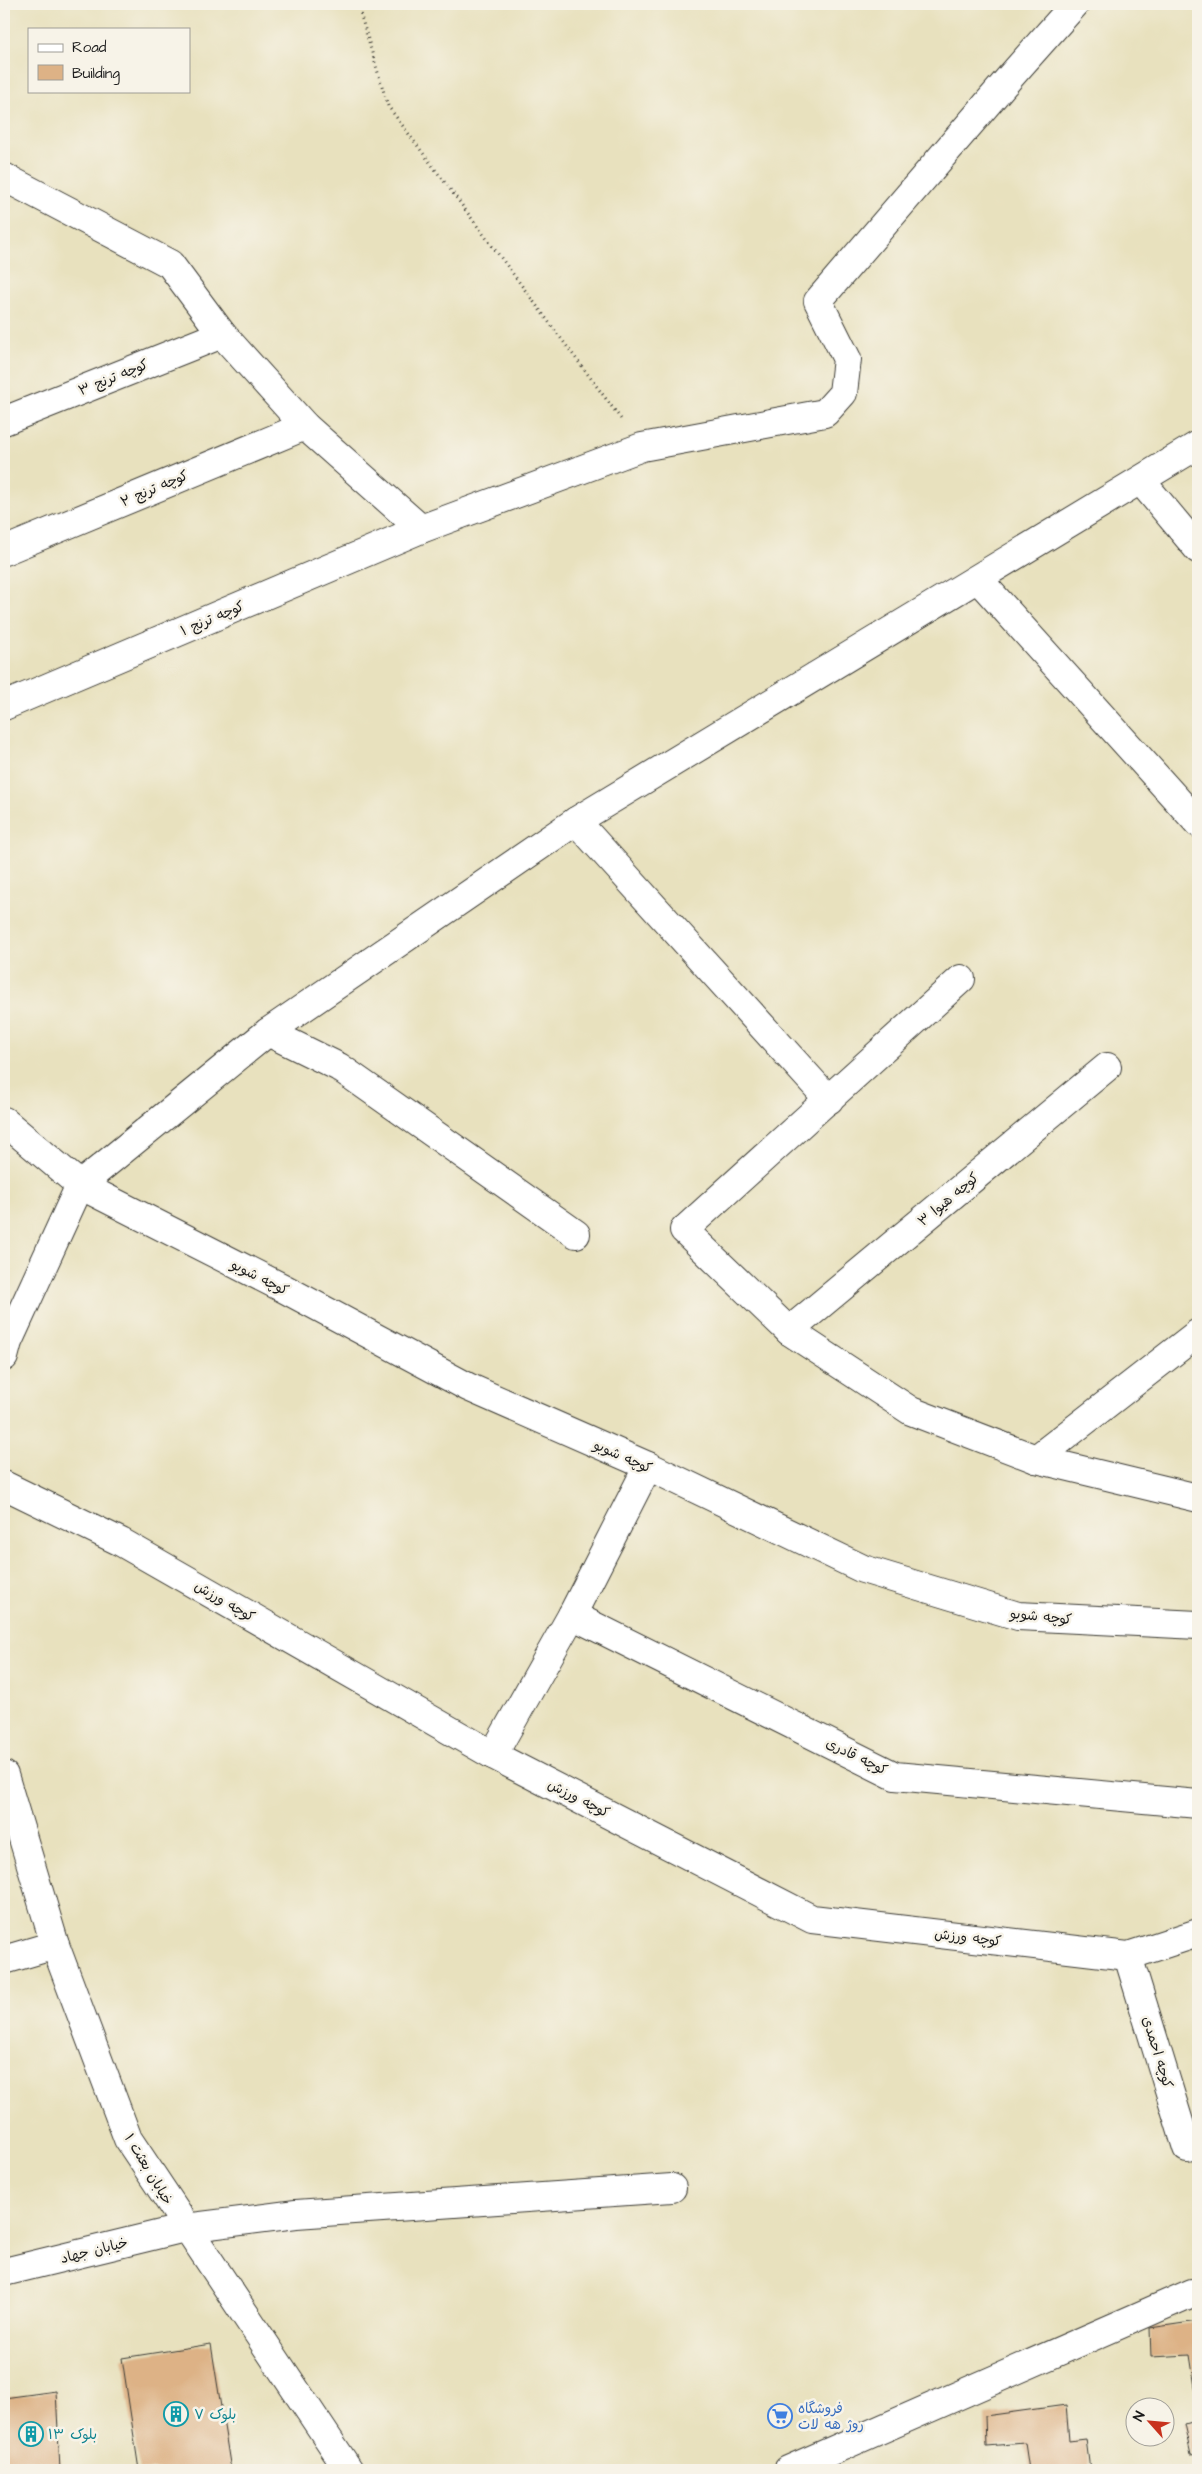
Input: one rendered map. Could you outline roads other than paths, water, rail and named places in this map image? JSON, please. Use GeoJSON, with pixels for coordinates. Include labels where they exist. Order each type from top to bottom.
{"type":"FeatureCollection","features":[{"type":"Feature","properties":{"kind":"street","name":"کوچه ترنج ۱"},"geometry":{"type":"LineString","coordinates":[[4,706],[421,529],[642,448],[825,413],[843,393],[847,359],[818,301],[1075,4]]}},
{"type":"Feature","properties":{"kind":"street"},"geometry":{"type":"LineString","coordinates":[[4,177],[170,264],[222,334],[305,426],[421,529]]}},
{"type":"Feature","properties":{"kind":"street","name":"کوچه ترنج ۳"},"geometry":{"type":"LineString","coordinates":[[4,421],[222,334]]}},
{"type":"Feature","properties":{"kind":"street","name":"کوچه ترنج ۲"},"geometry":{"type":"LineString","coordinates":[[4,551],[305,426]]}},
{"type":"Feature","properties":{"kind":"street"},"geometry":{"type":"LineString","coordinates":[[5,1346],[80,1185],[268,1032],[576,821],[1141,481],[1198,444]]}},
{"type":"Feature","properties":{"kind":"street"},"geometry":{"type":"LineString","coordinates":[[1141,481],[1198,549]]}},
{"type":"Feature","properties":{"kind":"street"},"geometry":{"type":"LineString","coordinates":[[978,579],[1198,823]]}},
{"type":"Feature","properties":{"kind":"street"},"geometry":{"type":"LineString","coordinates":[[576,821],[829,1100]]}},
{"type":"Feature","properties":{"kind":"street"},"geometry":{"type":"LineString","coordinates":[[961,979],[684,1230],[789,1331],[910,1411],[1036,1459],[1198,1498]]}},
{"type":"Feature","properties":{"kind":"street"},"geometry":{"type":"LineString","coordinates":[[268,1032],[339,1067],[576,1234]]}},
{"type":"Feature","properties":{"kind":"street","name":"کوچه هیوا ۳"},"geometry":{"type":"LineString","coordinates":[[789,1331],[1107,1067]]}},
{"type":"Feature","properties":{"kind":"street","name":"کوچه شوبو"},"geometry":{"type":"LineString","coordinates":[[4,1121],[80,1185],[283,1288],[468,1387],[648,1466],[863,1569],[1018,1616],[1198,1625]]}},
{"type":"Feature","properties":{"kind":"street"},"geometry":{"type":"LineString","coordinates":[[1036,1459],[1198,1333]]}},
{"type":"Feature","properties":{"kind":"street"},"geometry":{"type":"LineString","coordinates":[[493,1755],[572,1615],[648,1466]]}},
{"type":"Feature","properties":{"kind":"street","name":"کوچه ورزش"},"geometry":{"type":"LineString","coordinates":[[4,1485],[121,1542],[493,1755],[812,1919],[1128,1956],[1198,1934]]}},
{"type":"Feature","properties":{"kind":"street","name":"کوچه قادری"},"geometry":{"type":"LineString","coordinates":[[572,1615],[895,1776],[1198,1804]]}},
{"type":"Feature","properties":{"kind":"street","name":"خیابان بعثت ۱"},"geometry":{"type":"LineString","coordinates":[[4,1775],[55,1946],[128,2139],[185,2228],[349,2470]]}},
{"type":"Feature","properties":{"kind":"street"},"geometry":{"type":"LineString","coordinates":[[4,1960],[55,1946]]}},
{"type":"Feature","properties":{"kind":"street","name":"کوچه احمدی"},"geometry":{"type":"LineString","coordinates":[[1128,1956],[1187,2148]]}},
{"type":"Feature","properties":{"kind":"street","name":"خیابان جهاد"},"geometry":{"type":"LineString","coordinates":[[4,2272],[185,2228],[296,2214],[672,2188]]}},
{"type":"Feature","properties":{"kind":"street"},"geometry":{"type":"LineString","coordinates":[[788,2470],[1192,2293],[1198,2295]]}},
{"type":"Feature","properties":{"kind":"place","name":"بلوک ۷"},"geometry":{"type":"Point","coordinates":[176,2414]}},
{"type":"Feature","properties":{"kind":"place","name":"فروشگاه روژ هه لات"},"geometry":{"type":"Point","coordinates":[780,2416]}},
{"type":"Feature","properties":{"kind":"place","name":"بلوک ۱۳"},"geometry":{"type":"Point","coordinates":[31,2434]}}]}
